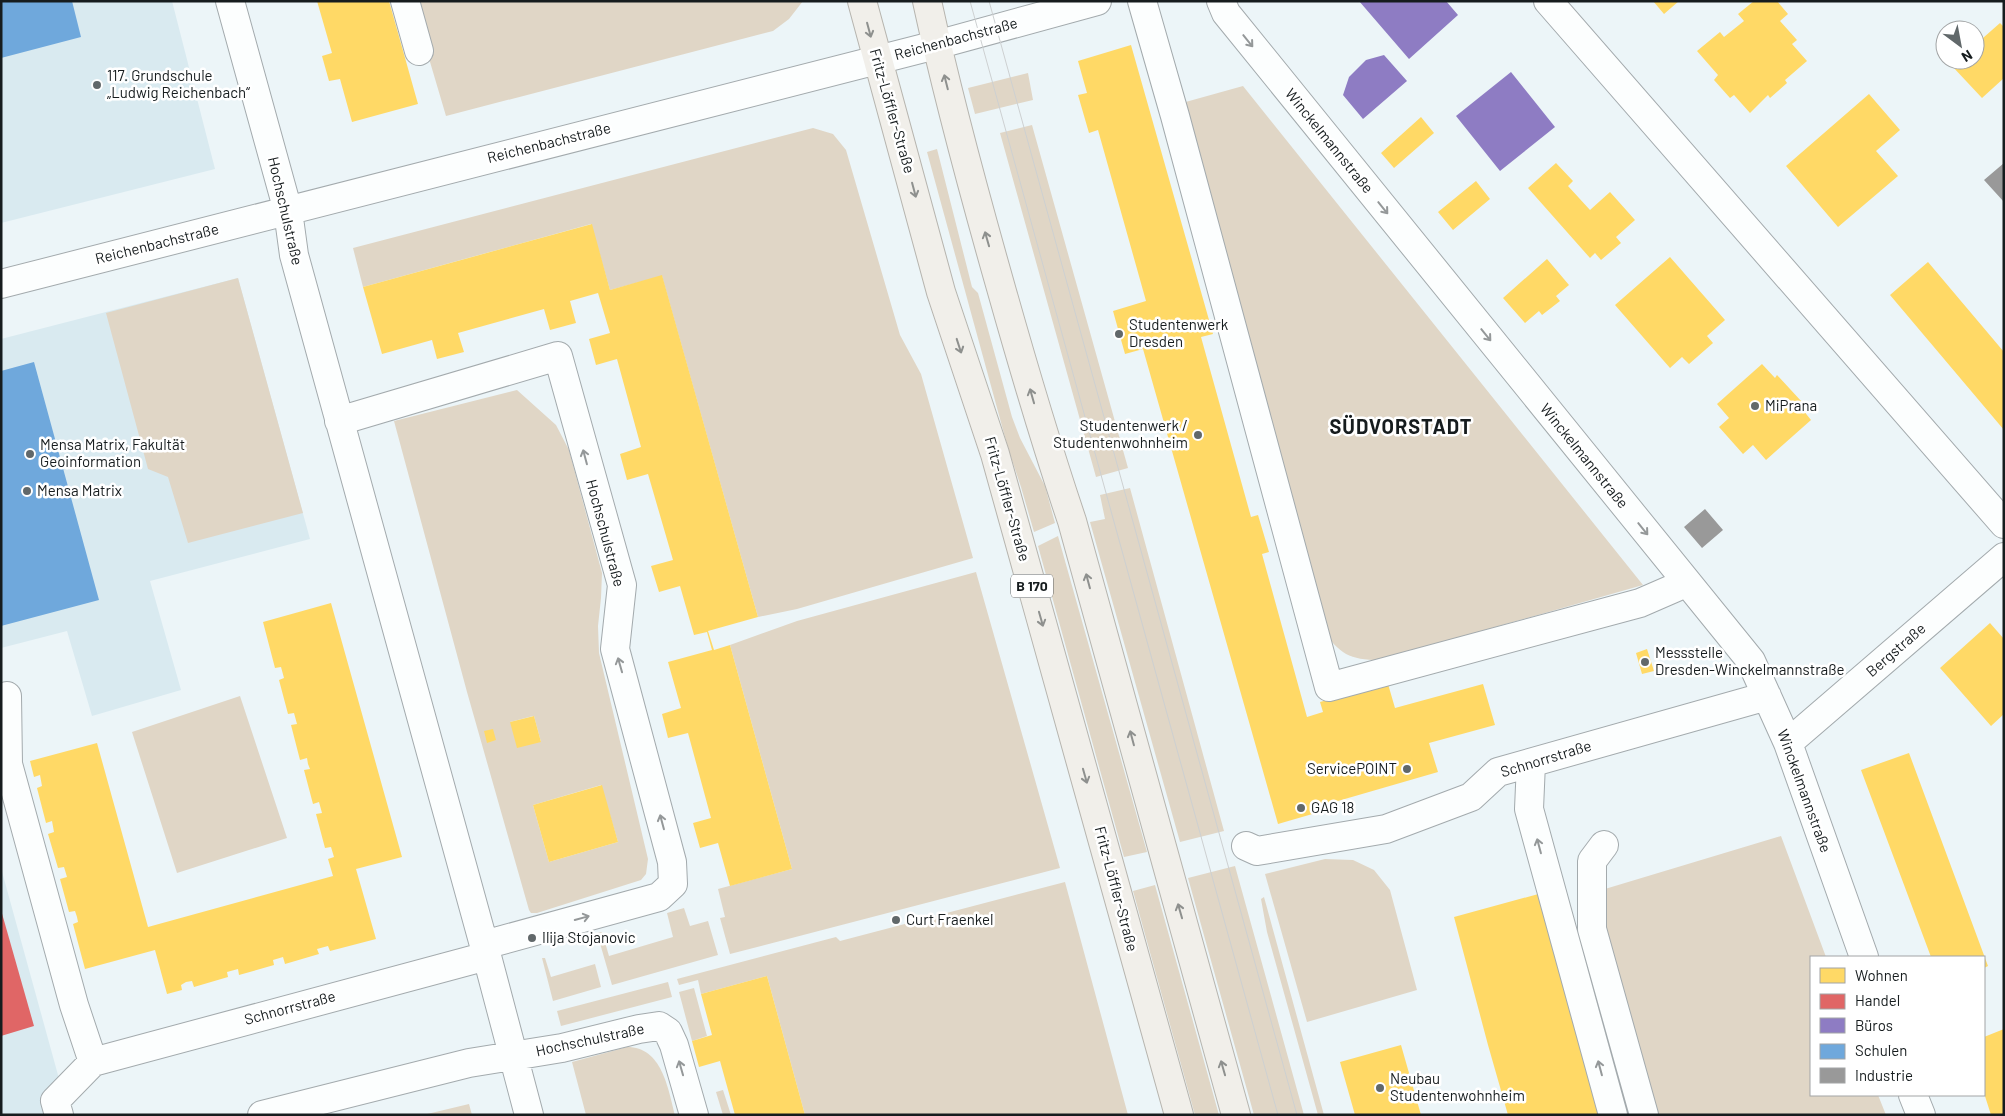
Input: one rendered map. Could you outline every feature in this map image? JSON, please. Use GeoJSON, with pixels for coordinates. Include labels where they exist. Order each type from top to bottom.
{"type":"FeatureCollection","features":[{"type":"Feature","properties":{"kind":"main road","name":"Fritz-Löffler-Straße"},"geometry":{"type":"LineString","coordinates":[[862,1],[941,292],[995,454],[1178,1115]]}},
{"type":"Feature","properties":{"kind":"main road"},"geometry":{"type":"LineString","coordinates":[[927,1],[936,45],[977,203],[1045,443],[1072,521],[1236,1115]]}},
{"type":"Feature","properties":{"kind":"street","name":"Hochschulstraße"},"geometry":{"type":"LineString","coordinates":[[230,1],[288,210],[294,255],[486,950],[529,1115]]}},
{"type":"Feature","properties":{"kind":"street"},"geometry":{"type":"LineString","coordinates":[[405,1],[419,51]]}},
{"type":"Feature","properties":{"kind":"street","name":"Reichenbachstraße"},"geometry":{"type":"LineString","coordinates":[[1,284],[936,45],[1097,1]]}},
{"type":"Feature","properties":{"kind":"street"},"geometry":{"type":"LineString","coordinates":[[1142,1],[1175,116],[1329,687],[1640,603],[1686,582]]}},
{"type":"Feature","properties":{"kind":"street","name":"Winckelmannstraße"},"geometry":{"type":"LineString","coordinates":[[1220,1],[1232,21],[1751,661],[1788,743],[1864,956]]}},
{"type":"Feature","properties":{"kind":"street"},"geometry":{"type":"LineString","coordinates":[[1548,1],[2004,524]]}},
{"type":"Feature","properties":{"kind":"street","name":"Hochschulstraße"},"geometry":{"type":"LineString","coordinates":[[339,420],[558,356],[622,585],[615,649],[672,862],[673,884],[659,898],[486,950]]}},
{"type":"Feature","properties":{"kind":"street","name":"Bergstraße"},"geometry":{"type":"LineString","coordinates":[[1788,743],[2004,558]]}},
{"type":"Feature","properties":{"kind":"street"},"geometry":{"type":"LineString","coordinates":[[7,696],[8,764],[74,1005],[93,1062],[55,1101],[59,1115]]}},
{"type":"Feature","properties":{"kind":"street","name":"Schnorrstraße"},"geometry":{"type":"LineString","coordinates":[[1246,846],[1257,851],[1386,830],[1471,797],[1498,772],[1767,696]]}},
{"type":"Feature","properties":{"kind":"street"},"geometry":{"type":"LineString","coordinates":[[1532,763],[1529,809],[1613,1115]]}},
{"type":"Feature","properties":{"kind":"street"},"geometry":{"type":"LineString","coordinates":[[1604,845],[1592,860],[1592,929],[1644,1115]]}},
{"type":"Feature","properties":{"kind":"street","name":"Schnorrstraße"},"geometry":{"type":"LineString","coordinates":[[93,1062],[486,950]]}},
{"type":"Feature","properties":{"kind":"street","name":"Hochschulstraße"},"geometry":{"type":"LineString","coordinates":[[513,1055],[562,1048],[659,1026],[668,1032],[674,1045],[694,1115]]}},
{"type":"Feature","properties":{"kind":"street"},"geometry":{"type":"LineString","coordinates":[[262,1115],[469,1063],[513,1055]]}},
{"type":"Feature","properties":{"kind":"street"},"geometry":{"type":"LineString","coordinates":[[1913,1096],[1920,1115]]}},
{"type":"Feature","properties":{"kind":"shaded area","name":"117. Grundschule „Ludwig Reichenbach“"},"geometry":{"type":"Polygon","coordinates":[[[1,1],[172,1],[215,169],[1,223],[1,1]]]}},
{"type":"Feature","properties":{"kind":"shaded area"},"geometry":{"type":"Polygon","coordinates":[[[412,1],[803,1],[789,19],[773,31],[446,116],[412,1]]]}},
{"type":"Feature","properties":{"kind":"shaded area"},"geometry":{"type":"Polygon","coordinates":[[[1028,73],[1033,100],[975,114],[968,88],[1028,73]]]}},
{"type":"Feature","properties":{"kind":"shaded area"},"geometry":{"type":"Polygon","coordinates":[[[1243,86],[1643,585],[1380,660],[1353,657],[1340,650],[1328,638],[1322,629],[1182,103],[1243,86]]]}},
{"type":"Feature","properties":{"kind":"shaded area"},"geometry":{"type":"Polygon","coordinates":[[[1032,125],[1128,468],[1096,477],[1000,133],[1032,125]]]}},
{"type":"Feature","properties":{"kind":"shaded area"},"geometry":{"type":"Polygon","coordinates":[[[813,128],[833,134],[846,150],[900,335],[921,374],[973,558],[797,609],[758,617],[662,276],[610,290],[591,224],[363,287],[353,248],[813,128]]]}},
{"type":"Feature","properties":{"kind":"shaded area"},"geometry":{"type":"Polygon","coordinates":[[[937,149],[972,287],[978,293],[1012,417],[1020,438],[1045,486],[1055,523],[1034,532],[1008,448],[927,152],[937,149]]]}},
{"type":"Feature","properties":{"kind":"shaded area"},"geometry":{"type":"Polygon","coordinates":[[[238,278],[310,539],[150,581],[181,690],[92,716],[67,631],[1,648],[1,339],[238,278]]]}},
{"type":"Feature","properties":{"kind":"shaded area"},"geometry":{"type":"Polygon","coordinates":[[[238,278],[303,513],[188,543],[168,477],[148,469],[106,313],[238,278]]]}},
{"type":"Feature","properties":{"kind":"shaded area"},"geometry":{"type":"Polygon","coordinates":[[[517,390],[556,425],[569,450],[602,573],[598,626],[599,653],[648,859],[646,874],[641,880],[537,913],[531,913],[529,910],[467,692],[394,421],[517,390]],[[534,716],[510,722],[541,742],[534,716]],[[601,785],[533,805],[549,862],[618,842],[601,785]]]}},
{"type":"Feature","properties":{"kind":"shaded area"},"geometry":{"type":"Polygon","coordinates":[[[1130,488],[1224,831],[1180,842],[1090,522],[1105,519],[1100,495],[1130,488]]]}},
{"type":"Feature","properties":{"kind":"shaded area"},"geometry":{"type":"Polygon","coordinates":[[[1058,536],[1147,852],[1124,857],[1038,546],[1058,536]]]}},
{"type":"Feature","properties":{"kind":"shaded area"},"geometry":{"type":"Polygon","coordinates":[[[976,572],[1060,868],[730,954],[720,918],[725,917],[718,889],[792,869],[730,645],[797,621],[976,572]]]}},
{"type":"Feature","properties":{"kind":"shaded area"},"geometry":{"type":"Polygon","coordinates":[[[240,696],[287,838],[177,873],[132,732],[240,696]]]}},
{"type":"Feature","properties":{"kind":"shaded area"},"geometry":{"type":"Polygon","coordinates":[[[1781,836],[1826,956],[1810,956],[1810,1096],[1878,1096],[1886,1115],[1656,1115],[1595,892],[1781,836]]]}},
{"type":"Feature","properties":{"kind":"shaded area"},"geometry":{"type":"Polygon","coordinates":[[[1325,859],[1353,860],[1374,870],[1390,890],[1417,990],[1307,1022],[1265,874],[1325,859]]]}},
{"type":"Feature","properties":{"kind":"shaded area"},"geometry":{"type":"Polygon","coordinates":[[[1235,866],[1304,1115],[1254,1115],[1188,878],[1235,866]]]}},
{"type":"Feature","properties":{"kind":"shaded area"},"geometry":{"type":"Polygon","coordinates":[[[1,868],[69,1115],[1,1115],[1,868]]]}},
{"type":"Feature","properties":{"kind":"shaded area"},"geometry":{"type":"Polygon","coordinates":[[[1065,882],[1128,1115],[805,1115],[767,976],[701,994],[698,980],[679,985],[677,979],[836,937],[840,941],[1065,882]]]}},
{"type":"Feature","properties":{"kind":"shaded area"},"geometry":{"type":"Polygon","coordinates":[[[1155,885],[1219,1115],[1195,1115],[1133,891],[1155,885]]]}},
{"type":"Feature","properties":{"kind":"shaded area"},"geometry":{"type":"Polygon","coordinates":[[[1264,897],[1324,1115],[1318,1115],[1267,932],[1261,899],[1264,897]]]}},
{"type":"Feature","properties":{"kind":"shaded area"},"geometry":{"type":"Polygon","coordinates":[[[684,908],[690,926],[708,921],[718,955],[612,985],[597,933],[602,932],[609,956],[673,937],[667,913],[684,908]]]}},
{"type":"Feature","properties":{"kind":"shaded area"},"geometry":{"type":"Polygon","coordinates":[[[542,958],[545,958],[551,977],[595,964],[601,987],[553,1001],[542,958]]]}},
{"type":"Feature","properties":{"kind":"shaded area"},"geometry":{"type":"Polygon","coordinates":[[[668,982],[672,997],[561,1026],[557,1011],[668,982]]]}},
{"type":"Feature","properties":{"kind":"shaded area"},"geometry":{"type":"Polygon","coordinates":[[[694,988],[707,1036],[692,1041],[679,992],[694,988]]]}},
{"type":"Feature","properties":{"kind":"shaded area"},"geometry":{"type":"Polygon","coordinates":[[[627,1047],[639,1049],[656,1061],[666,1082],[675,1115],[586,1115],[572,1062],[627,1047]]]}},
{"type":"Feature","properties":{"kind":"shaded area"},"geometry":{"type":"Polygon","coordinates":[[[723,1090],[731,1115],[723,1115],[716,1092],[723,1090]]]}},
{"type":"Feature","properties":{"kind":"shaded area"},"geometry":{"type":"Polygon","coordinates":[[[469,1104],[472,1115],[423,1115],[469,1104]]]}},
{"type":"Feature","properties":{"kind":"building: Wohnen"},"geometry":{"type":"Polygon","coordinates":[[[317,1],[389,1],[418,104],[352,122],[340,79],[329,81],[322,56],[332,53],[317,1]]]}},
{"type":"Feature","properties":{"kind":"building: Wohnen"},"geometry":{"type":"Polygon","coordinates":[[[1653,1],[1679,1],[1664,14],[1653,1]]]}},
{"type":"Feature","properties":{"kind":"building: Wohnen"},"geometry":{"type":"Polygon","coordinates":[[[1754,1],[1777,1],[1788,14],[1780,21],[1797,40],[1792,44],[1807,61],[1785,80],[1787,83],[1770,98],[1768,95],[1750,113],[1734,95],[1730,98],[1714,80],[1718,75],[1697,51],[1720,32],[1724,37],[1744,21],[1738,14],[1754,1]]]}},
{"type":"Feature","properties":{"kind":"building: Wohnen"},"geometry":{"type":"Polygon","coordinates":[[[2000,23],[2004,27],[2004,78],[1982,98],[1956,70],[1985,70],[1985,36],[2000,23]]]}},
{"type":"Feature","properties":{"kind":"building: Wohnen","name":"Studentenwerk / Studentenwohnheim"},"geometry":{"type":"Polygon","coordinates":[[[1131,45],[1213,334],[1201,337],[1251,517],[1258,515],[1269,552],[1262,554],[1307,717],[1323,712],[1320,702],[1388,684],[1395,708],[1483,684],[1495,725],[1429,743],[1438,772],[1331,803],[1333,808],[1278,824],[1143,349],[1125,354],[1113,311],[1146,301],[1098,130],[1089,133],[1078,95],[1087,93],[1078,61],[1131,45]]]}},
{"type":"Feature","properties":{"kind":"building: Wohnen"},"geometry":{"type":"Polygon","coordinates":[[[1869,94],[1900,130],[1876,151],[1898,176],[1838,227],[1786,166],[1869,94]]]}},
{"type":"Feature","properties":{"kind":"building: Wohnen"},"geometry":{"type":"Polygon","coordinates":[[[1421,117],[1434,133],[1394,168],[1381,153],[1421,117]]]}},
{"type":"Feature","properties":{"kind":"building: Wohnen"},"geometry":{"type":"Polygon","coordinates":[[[1556,163],[1573,181],[1568,186],[1590,210],[1610,192],[1635,220],[1616,237],[1621,243],[1601,260],[1595,253],[1590,258],[1528,188],[1556,163]]]}},
{"type":"Feature","properties":{"kind":"building: Wohnen"},"geometry":{"type":"Polygon","coordinates":[[[1476,181],[1490,199],[1453,230],[1438,212],[1476,181]]]}},
{"type":"Feature","properties":{"kind":"building: Wohnen"},"geometry":{"type":"Polygon","coordinates":[[[592,224],[610,290],[662,275],[758,617],[708,631],[714,650],[730,645],[792,869],[730,886],[718,843],[700,848],[693,823],[711,818],[688,733],[668,738],[662,714],[681,708],[668,662],[712,650],[707,632],[694,635],[680,586],[659,592],[651,566],[673,560],[648,474],[627,480],[620,454],[641,447],[617,359],[596,365],[589,339],[610,333],[598,293],[570,301],[576,323],[550,330],[544,309],[458,333],[464,352],[437,359],[432,340],[382,354],[363,287],[592,224]]]}},
{"type":"Feature","properties":{"kind":"building: Wohnen"},"geometry":{"type":"Polygon","coordinates":[[[1670,257],[1725,320],[1707,336],[1713,343],[1689,364],[1682,357],[1670,368],[1615,305],[1670,257]]]}},
{"type":"Feature","properties":{"kind":"building: Wohnen"},"geometry":{"type":"Polygon","coordinates":[[[1547,259],[1569,285],[1556,296],[1560,301],[1542,315],[1539,311],[1525,323],[1503,298],[1547,259]]]}},
{"type":"Feature","properties":{"kind":"building: Wohnen"},"geometry":{"type":"Polygon","coordinates":[[[1928,262],[2004,352],[2004,430],[1890,295],[1928,262]]]}},
{"type":"Feature","properties":{"kind":"building: Wohnen"},"geometry":{"type":"Polygon","coordinates":[[[1762,364],[1775,378],[1777,375],[1802,402],[1799,405],[1811,420],[1766,460],[1753,445],[1743,454],[1719,427],[1729,418],[1717,404],[1762,364]]]}},
{"type":"Feature","properties":{"kind":"building: Wohnen"},"geometry":{"type":"Polygon","coordinates":[[[331,603],[402,857],[356,869],[376,939],[330,951],[328,946],[317,949],[319,954],[285,964],[283,957],[273,960],[274,965],[239,975],[238,969],[227,972],[228,977],[194,987],[192,981],[186,982],[181,985],[182,990],[167,994],[155,950],[85,969],[73,924],[78,922],[77,917],[75,911],[69,912],[60,879],[67,877],[64,867],[58,868],[48,834],[54,832],[52,821],[46,823],[37,788],[42,786],[40,775],[34,777],[30,761],[97,743],[148,927],[333,876],[328,859],[334,857],[331,847],[325,848],[316,814],[322,813],[319,802],[313,804],[304,770],[310,769],[307,758],[300,760],[291,725],[297,724],[294,713],[288,714],[279,680],[284,678],[281,667],[275,668],[263,622],[331,603]]]}},
{"type":"Feature","properties":{"kind":"building: Wohnen"},"geometry":{"type":"Polygon","coordinates":[[[1990,623],[2004,639],[2004,714],[1991,726],[1940,668],[1990,623]]]}},
{"type":"Feature","properties":{"kind":"building: Wohnen","name":"Messstelle Dresden-Winckelmannstraße"},"geometry":{"type":"Polygon","coordinates":[[[1647,649],[1654,671],[1642,674],[1636,653],[1647,649]]]}},
{"type":"Feature","properties":{"kind":"building: Wohnen"},"geometry":{"type":"Polygon","coordinates":[[[534,716],[541,742],[517,748],[510,722],[534,716]]]}},
{"type":"Feature","properties":{"kind":"building: Wohnen"},"geometry":{"type":"Polygon","coordinates":[[[493,729],[496,740],[487,743],[484,731],[493,729]]]}},
{"type":"Feature","properties":{"kind":"building: Wohnen"},"geometry":{"type":"Polygon","coordinates":[[[1909,753],[1984,956],[1931,956],[1861,770],[1909,753]]]}},
{"type":"Feature","properties":{"kind":"building: Wohnen"},"geometry":{"type":"Polygon","coordinates":[[[602,785],[618,842],[549,862],[533,805],[602,785]]]}},
{"type":"Feature","properties":{"kind":"building: Wohnen"},"geometry":{"type":"Polygon","coordinates":[[[1542,893],[1603,1115],[1508,1115],[1488,1045],[1454,917],[1542,893]]]}},
{"type":"Feature","properties":{"kind":"building: Wohnen"},"geometry":{"type":"Polygon","coordinates":[[[767,976],[805,1115],[735,1115],[720,1061],[699,1067],[692,1041],[712,1035],[701,994],[767,976]]]}},
{"type":"Feature","properties":{"kind":"building: Wohnen"},"geometry":{"type":"Polygon","coordinates":[[[2004,1029],[2004,1115],[1991,1115],[1985,1096],[1985,1037],[2004,1029]]]}},
{"type":"Feature","properties":{"kind":"building: Wohnen","name":"Neubau Studentenwohnheim"},"geometry":{"type":"Polygon","coordinates":[[[1401,1045],[1421,1115],[1355,1115],[1340,1062],[1401,1045]]]}},
{"type":"Feature","properties":{"kind":"building: Handel"},"geometry":{"type":"Polygon","coordinates":[[[1,910],[34,1026],[1,1036],[1,910]]]}},
{"type":"Feature","properties":{"kind":"building: Büros"},"geometry":{"type":"Polygon","coordinates":[[[1359,1],[1446,1],[1458,15],[1409,59],[1359,1]]]}},
{"type":"Feature","properties":{"kind":"building: Büros"},"geometry":{"type":"Polygon","coordinates":[[[1384,55],[1407,81],[1363,119],[1343,95],[1349,77],[1366,60],[1384,55]]]}},
{"type":"Feature","properties":{"kind":"building: Büros"},"geometry":{"type":"Polygon","coordinates":[[[1511,72],[1555,127],[1500,171],[1456,116],[1511,72]]]}},
{"type":"Feature","properties":{"kind":"building: Schulen"},"geometry":{"type":"Polygon","coordinates":[[[1,1],[72,1],[81,37],[1,58],[1,1]]]}},
{"type":"Feature","properties":{"kind":"building: Schulen","name":"Mensa Matrix, Fakultät Geoinformation"},"geometry":{"type":"Polygon","coordinates":[[[34,362],[99,600],[1,626],[1,371],[34,362]]]}},
{"type":"Feature","properties":{"kind":"building: Industrie"},"geometry":{"type":"Polygon","coordinates":[[[2004,163],[2004,202],[1984,180],[2004,163]]]}},
{"type":"Feature","properties":{"kind":"building: Industrie"},"geometry":{"type":"Polygon","coordinates":[[[1705,509],[1723,530],[1702,548],[1684,527],[1705,509]]]}},
{"type":"Feature","properties":{"kind":"tram line"},"geometry":{"type":"LineString","coordinates":[[970,1],[1278,1115]]}},
{"type":"Feature","properties":{"kind":"tram line"},"geometry":{"type":"LineString","coordinates":[[989,1],[1297,1115]]}},
{"type":"Feature","properties":{"kind":"place","name":"117. Grundschule „Ludwig Reichenbach“"},"geometry":{"type":"Point","coordinates":[97,85]}},
{"type":"Feature","properties":{"kind":"place","name":"Studentenwerk Dresden"},"geometry":{"type":"Point","coordinates":[1119,334]}},
{"type":"Feature","properties":{"kind":"place","name":"MiPrana"},"geometry":{"type":"Point","coordinates":[1755,406]}},
{"type":"Feature","properties":{"kind":"place","name":"Studentenwerk / Studentenwohnheim"},"geometry":{"type":"Point","coordinates":[1198,435]}},
{"type":"Feature","properties":{"kind":"place","name":"Mensa Matrix, Fakultät Geoinformation"},"geometry":{"type":"Point","coordinates":[30,454]}},
{"type":"Feature","properties":{"kind":"place","name":"Mensa Matrix"},"geometry":{"type":"Point","coordinates":[27,491]}},
{"type":"Feature","properties":{"kind":"place","name":"Messstelle Dresden-Winckelmannstraße"},"geometry":{"type":"Point","coordinates":[1645,662]}},
{"type":"Feature","properties":{"kind":"place","name":"ServicePOINT"},"geometry":{"type":"Point","coordinates":[1407,769]}},
{"type":"Feature","properties":{"kind":"place","name":"GAG 18"},"geometry":{"type":"Point","coordinates":[1301,808]}},
{"type":"Feature","properties":{"kind":"place","name":"Curt Fraenkel"},"geometry":{"type":"Point","coordinates":[896,920]}},
{"type":"Feature","properties":{"kind":"place","name":"Ilija Stojanovic"},"geometry":{"type":"Point","coordinates":[532,938]}},
{"type":"Feature","properties":{"kind":"place","name":"Neubau Studentenwohnheim"},"geometry":{"type":"Point","coordinates":[1380,1088]}},
{"type":"Feature","properties":{"kind":"district","name":"SÜDVORSTADT"},"geometry":{"type":"Point","coordinates":[1401,427]}}]}
